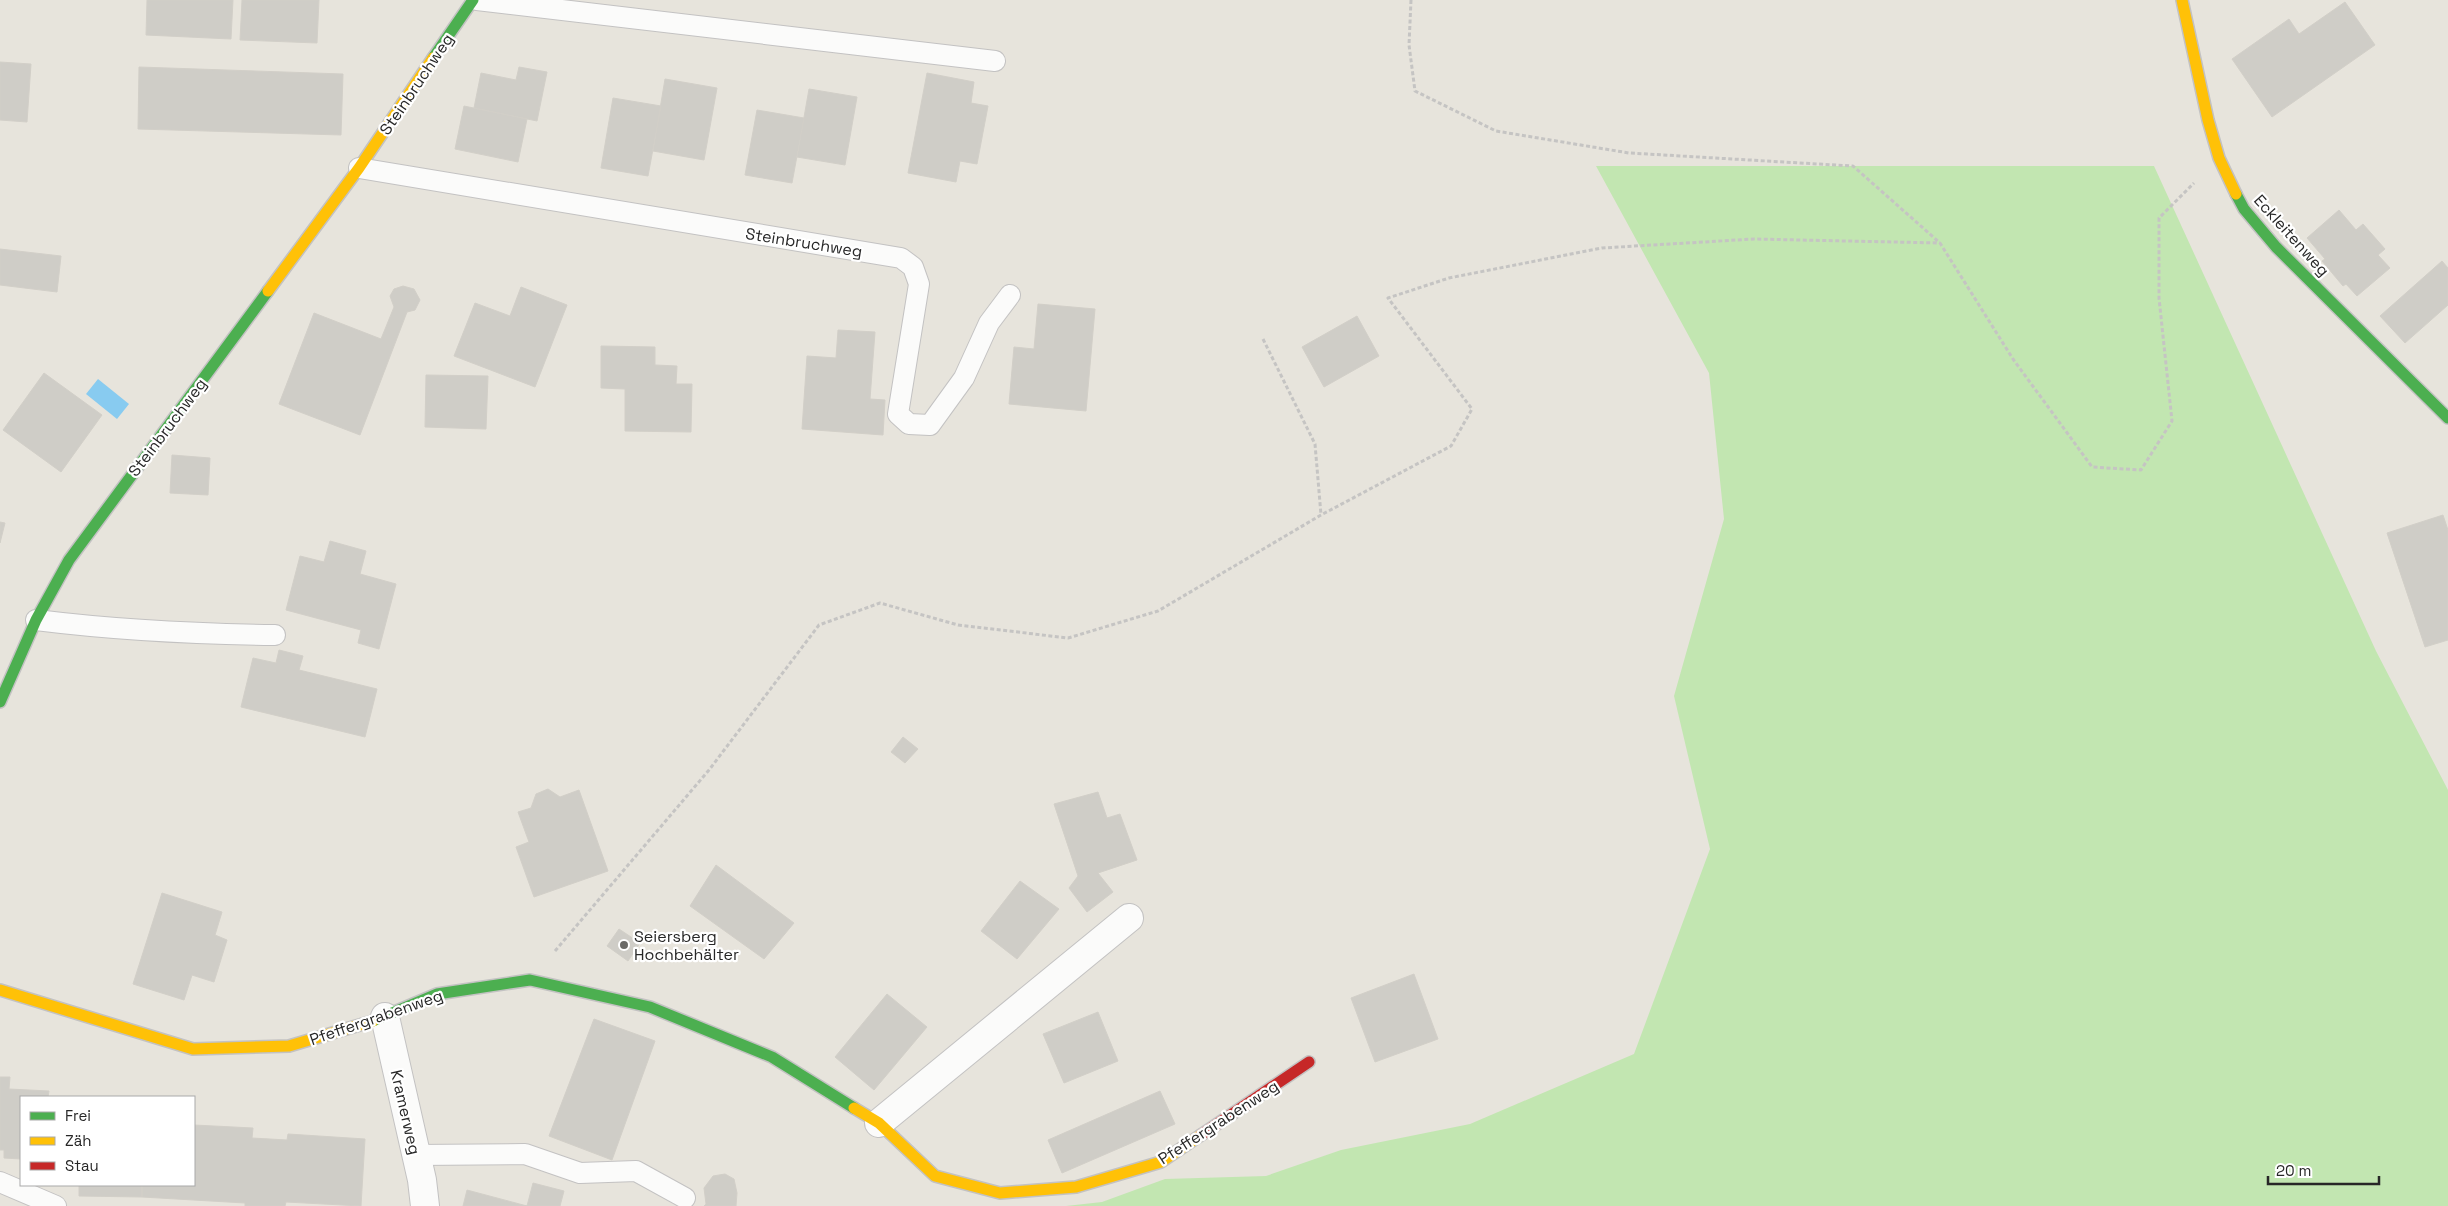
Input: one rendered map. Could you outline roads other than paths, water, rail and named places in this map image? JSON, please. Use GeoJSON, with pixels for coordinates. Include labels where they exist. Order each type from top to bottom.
{"type":"FeatureCollection","features":[{"type":"Feature","properties":{"kind":"street","name":"Steinbruchweg"},"geometry":{"type":"LineString","coordinates":[[0,702],[36,620],[69,560],[359,168],[475,0]]}},
{"type":"Feature","properties":{"kind":"street","name":"Eckleitenweg"},"geometry":{"type":"LineString","coordinates":[[2182,0],[2208,120],[2219,158],[2244,209],[2276,247],[2448,418]]}},
{"type":"Feature","properties":{"kind":"street"},"geometry":{"type":"LineString","coordinates":[[878,1123],[1129,918]]}},
{"type":"Feature","properties":{"kind":"street","name":"Pfeffergrabenweg"},"geometry":{"type":"LineString","coordinates":[[0,990],[193,1049],[289,1046],[385,1018],[437,994],[530,980],[650,1007],[772,1057],[878,1123],[935,1176],[1000,1193],[1076,1187],[1161,1162],[1309,1062]]}},
{"type":"Feature","properties":{"kind":"street","name":"Kramerweg"},"geometry":{"type":"LineString","coordinates":[[385,1018],[416,1155],[425,1206]]}},
{"type":"Feature","properties":{"kind":"lane"},"geometry":{"type":"LineString","coordinates":[[475,0],[995,61]]}},
{"type":"Feature","properties":{"kind":"lane","name":"Steinbruchweg"},"geometry":{"type":"LineString","coordinates":[[359,168],[901,258],[914,267],[920,284],[898,414],[909,424],[930,425],[964,378],[989,323],[1010,295]]}},
{"type":"Feature","properties":{"kind":"lane"},"geometry":{"type":"LineString","coordinates":[[36,620],[103,628],[191,634],[275,635]]}},
{"type":"Feature","properties":{"kind":"lane"},"geometry":{"type":"LineString","coordinates":[[416,1155],[524,1154],[580,1173],[636,1171],[686,1198]]}},
{"type":"Feature","properties":{"kind":"lane"},"geometry":{"type":"LineString","coordinates":[[0,1182],[56,1206]]}},
{"type":"Feature","properties":{"kind":"water"},"geometry":{"type":"Polygon","coordinates":[[[98,379],[129,404],[117,419],[86,394],[98,379]]]}},
{"type":"Feature","properties":{"kind":"place","name":"Seiersberg Hochbehälter"},"geometry":{"type":"Point","coordinates":[624,945]}}]}
